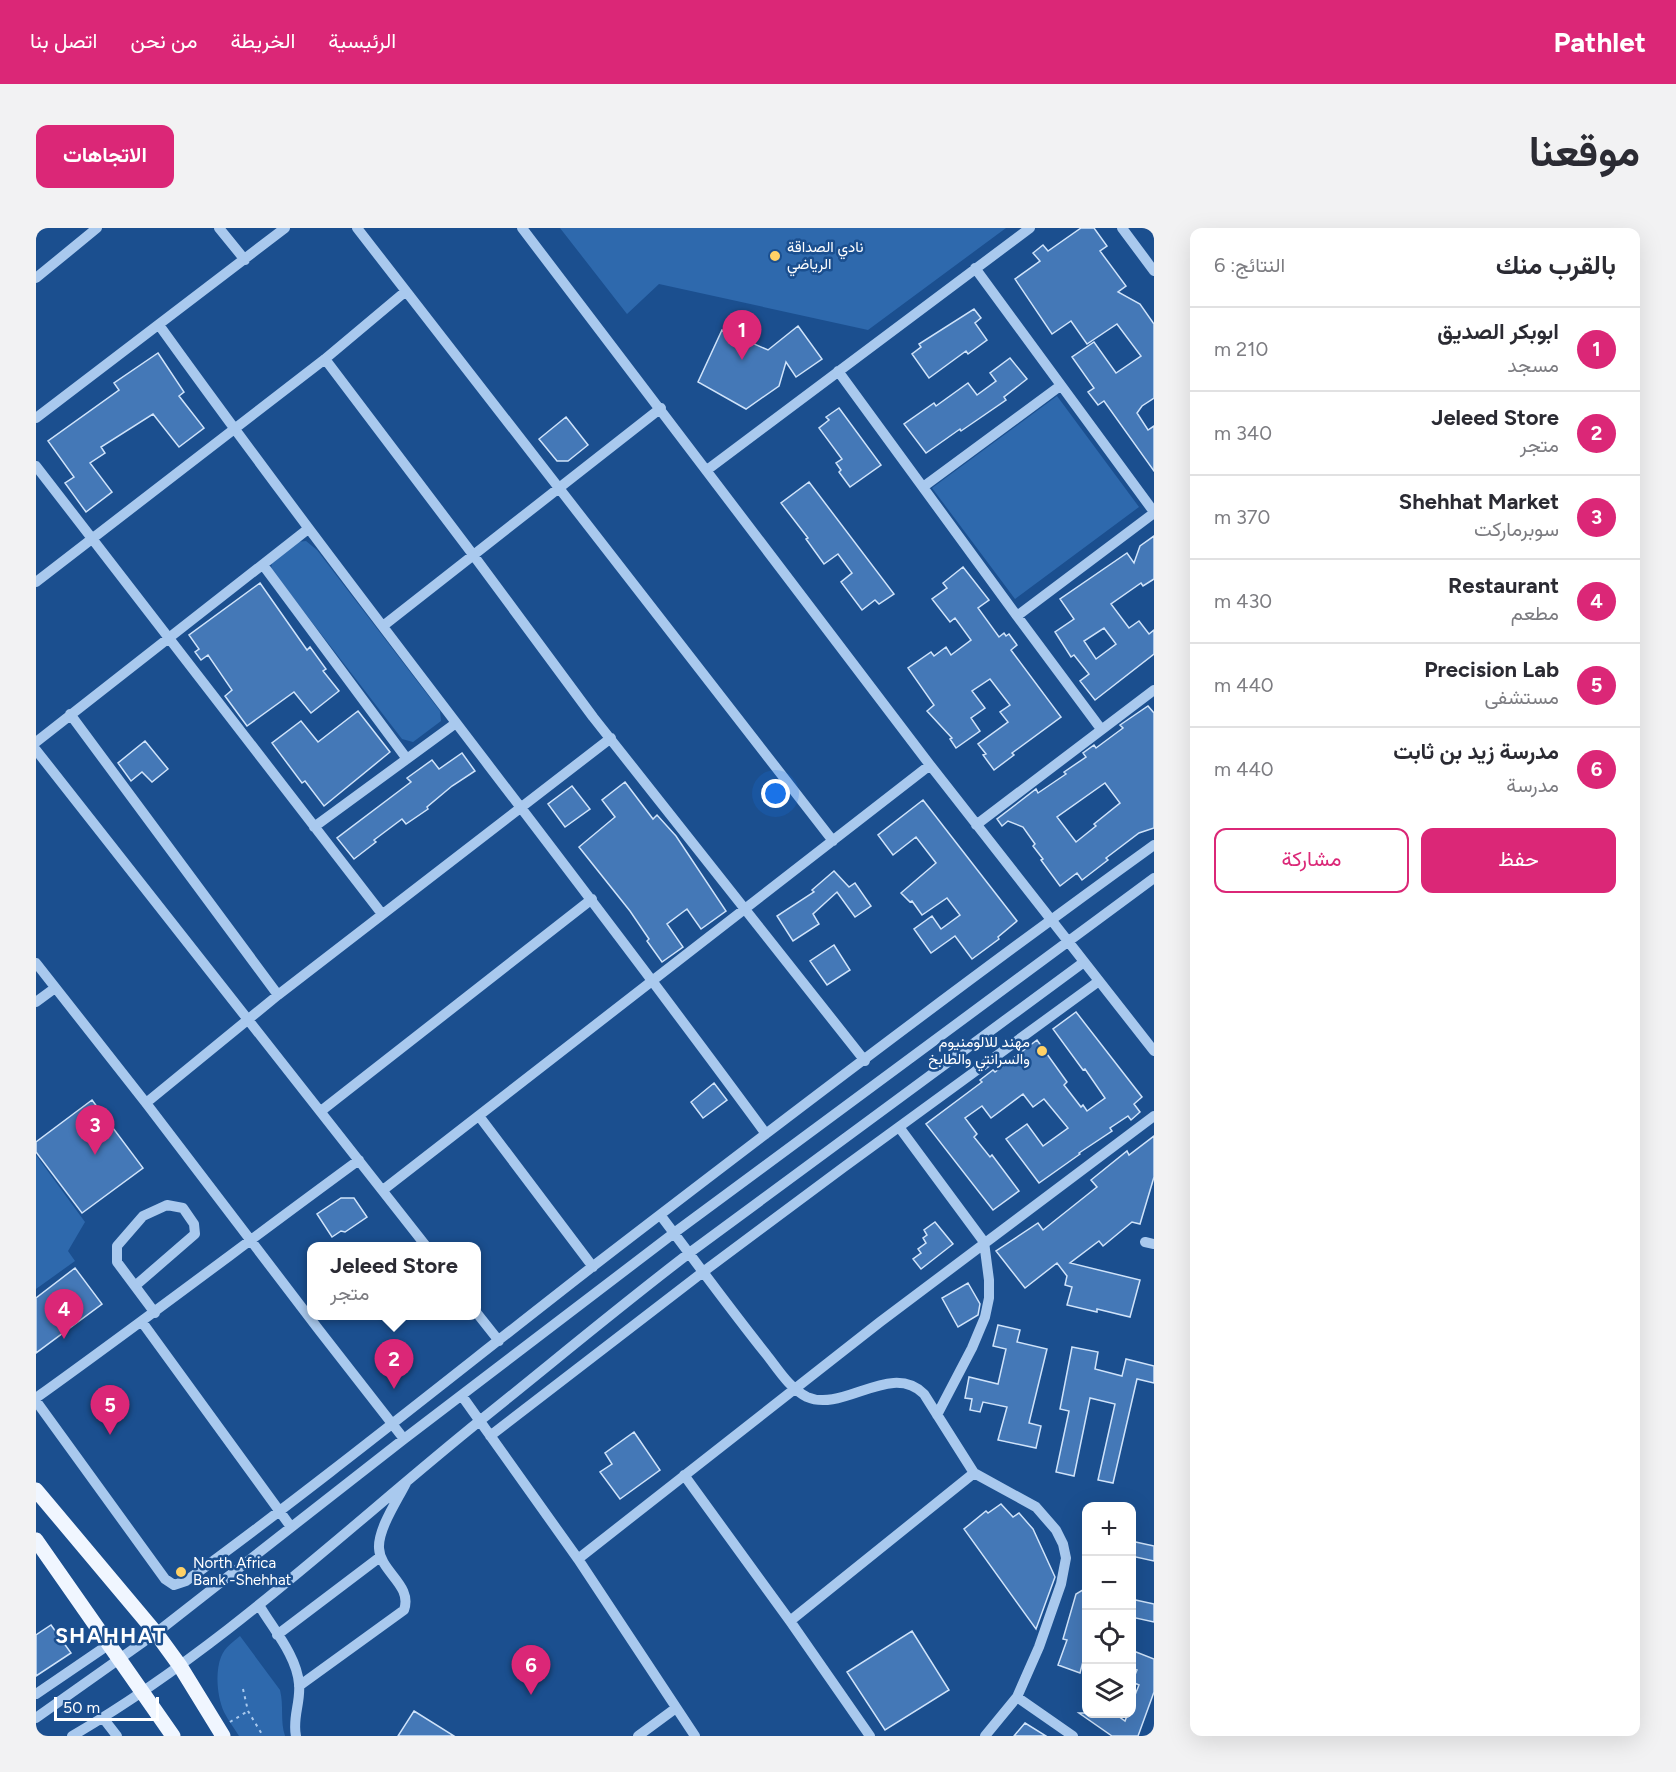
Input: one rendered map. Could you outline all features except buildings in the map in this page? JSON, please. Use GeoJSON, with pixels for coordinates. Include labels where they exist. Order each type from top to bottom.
{"type":"FeatureCollection","features":[{"type":"Feature","properties":{"kind":"main road"},"geometry":{"type":"LineString","coordinates":[[36,1490],[156,1633],[180,1666],[221,1732]]}},
{"type":"Feature","properties":{"kind":"main road"},"geometry":{"type":"LineString","coordinates":[[36,1540],[173,1736]]}},
{"type":"Feature","properties":{"kind":"street"},"geometry":{"type":"LineString","coordinates":[[36,278],[97,228]]}},
{"type":"Feature","properties":{"kind":"street"},"geometry":{"type":"LineString","coordinates":[[219,228],[244,260]]}},
{"type":"Feature","properties":{"kind":"street"},"geometry":{"type":"LineString","coordinates":[[36,418],[285,228]]}},
{"type":"Feature","properties":{"kind":"street"},"geometry":{"type":"LineString","coordinates":[[357,228],[833,842]]}},
{"type":"Feature","properties":{"kind":"street"},"geometry":{"type":"LineString","coordinates":[[522,228],[976,825],[1154,1051]]}},
{"type":"Feature","properties":{"kind":"street"},"geometry":{"type":"LineString","coordinates":[[707,470],[1030,228]]}},
{"type":"Feature","properties":{"kind":"street"},"geometry":{"type":"LineString","coordinates":[[1122,228],[1154,271]]}},
{"type":"Feature","properties":{"kind":"street"},"geometry":{"type":"LineString","coordinates":[[975,268],[1154,513],[1017,616]]}},
{"type":"Feature","properties":{"kind":"street"},"geometry":{"type":"LineString","coordinates":[[36,582],[324,359],[406,291]]}},
{"type":"Feature","properties":{"kind":"street"},"geometry":{"type":"LineString","coordinates":[[159,325],[308,529],[653,979],[766,1134]]}},
{"type":"Feature","properties":{"kind":"street"},"geometry":{"type":"LineString","coordinates":[[324,359],[611,738],[865,1061]]}},
{"type":"Feature","properties":{"kind":"street"},"geometry":{"type":"LineString","coordinates":[[838,371],[1101,729]]}},
{"type":"Feature","properties":{"kind":"street"},"geometry":{"type":"LineString","coordinates":[[922,487],[1060,386]]}},
{"type":"Feature","properties":{"kind":"street"},"geometry":{"type":"LineString","coordinates":[[383,626],[661,408]]}},
{"type":"Feature","properties":{"kind":"street"},"geometry":{"type":"LineString","coordinates":[[36,466],[382,914]]}},
{"type":"Feature","properties":{"kind":"street"},"geometry":{"type":"LineString","coordinates":[[36,742],[308,529]]}},
{"type":"Feature","properties":{"kind":"street"},"geometry":{"type":"LineString","coordinates":[[263,565],[407,759]]}},
{"type":"Feature","properties":{"kind":"street"},"geometry":{"type":"LineString","coordinates":[[976,825],[1154,690]]}},
{"type":"Feature","properties":{"kind":"street"},"geometry":{"type":"LineString","coordinates":[[70,714],[278,996]]}},
{"type":"Feature","properties":{"kind":"street"},"geometry":{"type":"LineString","coordinates":[[314,827],[456,723]]}},
{"type":"Feature","properties":{"kind":"street"},"geometry":{"type":"LineString","coordinates":[[146,1103],[382,914],[611,738]]}},
{"type":"Feature","properties":{"kind":"street"},"geometry":{"type":"LineString","coordinates":[[36,750],[423,1242]]}},
{"type":"Feature","properties":{"kind":"street"},"geometry":{"type":"LineString","coordinates":[[383,1190],[930,765]]}},
{"type":"Feature","properties":{"kind":"street"},"geometry":{"type":"LineString","coordinates":[[359,1160],[36,1400],[170,1583],[174,1585],[186,1581],[280,1512],[766,1134],[1050,920],[1154,845]]}},
{"type":"Feature","properties":{"kind":"street"},"geometry":{"type":"LineString","coordinates":[[36,1718],[156,1633],[404,1439],[674,1233],[1154,878]]}},
{"type":"Feature","properties":{"kind":"street"},"geometry":{"type":"LineString","coordinates":[[321,1112],[592,899]]}},
{"type":"Feature","properties":{"kind":"street"},"geometry":{"type":"LineString","coordinates":[[72,1736],[142,1693],[180,1666],[259,1605],[407,1480],[690,1253],[1084,962]]}},
{"type":"Feature","properties":{"kind":"street"},"geometry":{"type":"LineString","coordinates":[[36,963],[307,1313]]}},
{"type":"Feature","properties":{"kind":"street"},"geometry":{"type":"LineString","coordinates":[[490,1436],[703,1272],[1099,981]]}},
{"type":"Feature","properties":{"kind":"street"},"geometry":{"type":"LineString","coordinates":[[36,1002],[55,988]]}},
{"type":"Feature","properties":{"kind":"street"},"geometry":{"type":"LineString","coordinates":[[479,1116],[593,1267]]}},
{"type":"Feature","properties":{"kind":"street"},"geometry":{"type":"LineString","coordinates":[[578,1558],[984,1242],[1154,1116]]}},
{"type":"Feature","properties":{"kind":"street"},"geometry":{"type":"LineString","coordinates":[[899,1127],[984,1242],[989,1280],[989,1298],[985,1317],[972,1348],[937,1415]]}},
{"type":"Feature","properties":{"kind":"street"},"geometry":{"type":"LineString","coordinates":[[135,1286],[195,1234],[194,1224],[183,1208],[167,1205],[143,1216],[117,1246],[117,1262],[155,1313]]}},
{"type":"Feature","properties":{"kind":"street"},"geometry":{"type":"LineString","coordinates":[[662,1216],[739,1321],[795,1390],[818,1400],[830,1399],[881,1385],[908,1383],[916,1387],[924,1394],[974,1473],[1036,1507],[1056,1530],[1063,1544],[1066,1558],[1061,1584],[1039,1647],[1017,1697],[985,1736]]}},
{"type":"Feature","properties":{"kind":"street"},"geometry":{"type":"LineString","coordinates":[[481,1317],[499,1341]]}},
{"type":"Feature","properties":{"kind":"street"},"geometry":{"type":"LineString","coordinates":[[312,1320],[404,1439]]}},
{"type":"Feature","properties":{"kind":"street"},"geometry":{"type":"LineString","coordinates":[[142,1322],[291,1527]]}},
{"type":"Feature","properties":{"kind":"street"},"geometry":{"type":"LineString","coordinates":[[462,1396],[578,1558],[695,1736]]}},
{"type":"Feature","properties":{"kind":"street"},"geometry":{"type":"LineString","coordinates":[[790,1621],[974,1473]]}},
{"type":"Feature","properties":{"kind":"street"},"geometry":{"type":"LineString","coordinates":[[684,1475],[870,1736]]}},
{"type":"Feature","properties":{"kind":"street"},"geometry":{"type":"LineString","coordinates":[[299,1686],[404,1610],[406,1600],[403,1589],[380,1557],[379,1545],[382,1532],[407,1480]]}},
{"type":"Feature","properties":{"kind":"street"},"geometry":{"type":"LineString","coordinates":[[277,1635],[380,1557]]}},
{"type":"Feature","properties":{"kind":"street"},"geometry":{"type":"LineString","coordinates":[[259,1605],[293,1662],[299,1686],[295,1718],[296,1736]]}},
{"type":"Feature","properties":{"kind":"street"},"geometry":{"type":"LineString","coordinates":[[36,1694],[108,1645]]}},
{"type":"Feature","properties":{"kind":"street"},"geometry":{"type":"LineString","coordinates":[[1017,1697],[1074,1736]]}},
{"type":"Feature","properties":{"kind":"street"},"geometry":{"type":"LineString","coordinates":[[638,1736],[676,1708]]}},
{"type":"Feature","properties":{"kind":"street"},"geometry":{"type":"LineString","coordinates":[[103,1718],[117,1736]]}},
{"type":"Feature","properties":{"kind":"path"},"geometry":{"type":"LineString","coordinates":[[243,1689],[248,1711],[263,1736]]}},
{"type":"Feature","properties":{"kind":"path"},"geometry":{"type":"LineString","coordinates":[[221,1732],[248,1711]]}},
{"type":"Feature","properties":{"kind":"shaded area","name":"نادي الصداقة الرياضي"},"geometry":{"type":"Polygon","coordinates":[[[560,228],[1006,228],[868,330],[659,284],[627,314],[560,228]]]}},
{"type":"Feature","properties":{"kind":"shaded area"},"geometry":{"type":"Polygon","coordinates":[[[1057,396],[1139,507],[1015,599],[932,488],[1057,396]]]}},
{"type":"Feature","properties":{"kind":"shaded area"},"geometry":{"type":"Polygon","coordinates":[[[306,541],[317,550],[440,711],[441,721],[413,742],[402,739],[271,569],[272,562],[297,542],[306,541]]]}},
{"type":"Feature","properties":{"kind":"shaded area"},"geometry":{"type":"Polygon","coordinates":[[[36,1155],[85,1222],[68,1251],[75,1261],[36,1289],[36,1155]]]}},
{"type":"Feature","properties":{"kind":"shaded area"},"geometry":{"type":"Polygon","coordinates":[[[240,1636],[280,1690],[285,1736],[239,1736],[224,1712],[218,1685],[219,1663],[225,1650],[240,1636]]]}},
{"type":"Feature","properties":{"kind":"place","name":"نادي الصداقة الرياضي"},"geometry":{"type":"Point","coordinates":[775,256]}},
{"type":"Feature","properties":{"kind":"place","name":"ابوبكر الصديق"},"geometry":{"type":"Point","coordinates":[742,360]}},
{"type":"Feature","properties":{"kind":"place","name":"مهند للالومنيوم والسرانتي والطابخ"},"geometry":{"type":"Point","coordinates":[1042,1051]}},
{"type":"Feature","properties":{"kind":"place","name":"Shehhat Market"},"geometry":{"type":"Point","coordinates":[95,1155]}},
{"type":"Feature","properties":{"kind":"place","name":"Restaurant"},"geometry":{"type":"Point","coordinates":[64,1339]}},
{"type":"Feature","properties":{"kind":"place","name":"Jeleed Store"},"geometry":{"type":"Point","coordinates":[394,1389]}},
{"type":"Feature","properties":{"kind":"place","name":"Precision Lab"},"geometry":{"type":"Point","coordinates":[110,1435]}},
{"type":"Feature","properties":{"kind":"place","name":"North Africa Bank -Shehhat"},"geometry":{"type":"Point","coordinates":[181,1572]}},
{"type":"Feature","properties":{"kind":"place","name":"مدرسة زيد بن ثابت"},"geometry":{"type":"Point","coordinates":[531,1695]}},
{"type":"Feature","properties":{"kind":"district","name":"SHAHHAT"},"geometry":{"type":"Point","coordinates":[111,1636]}}]}
